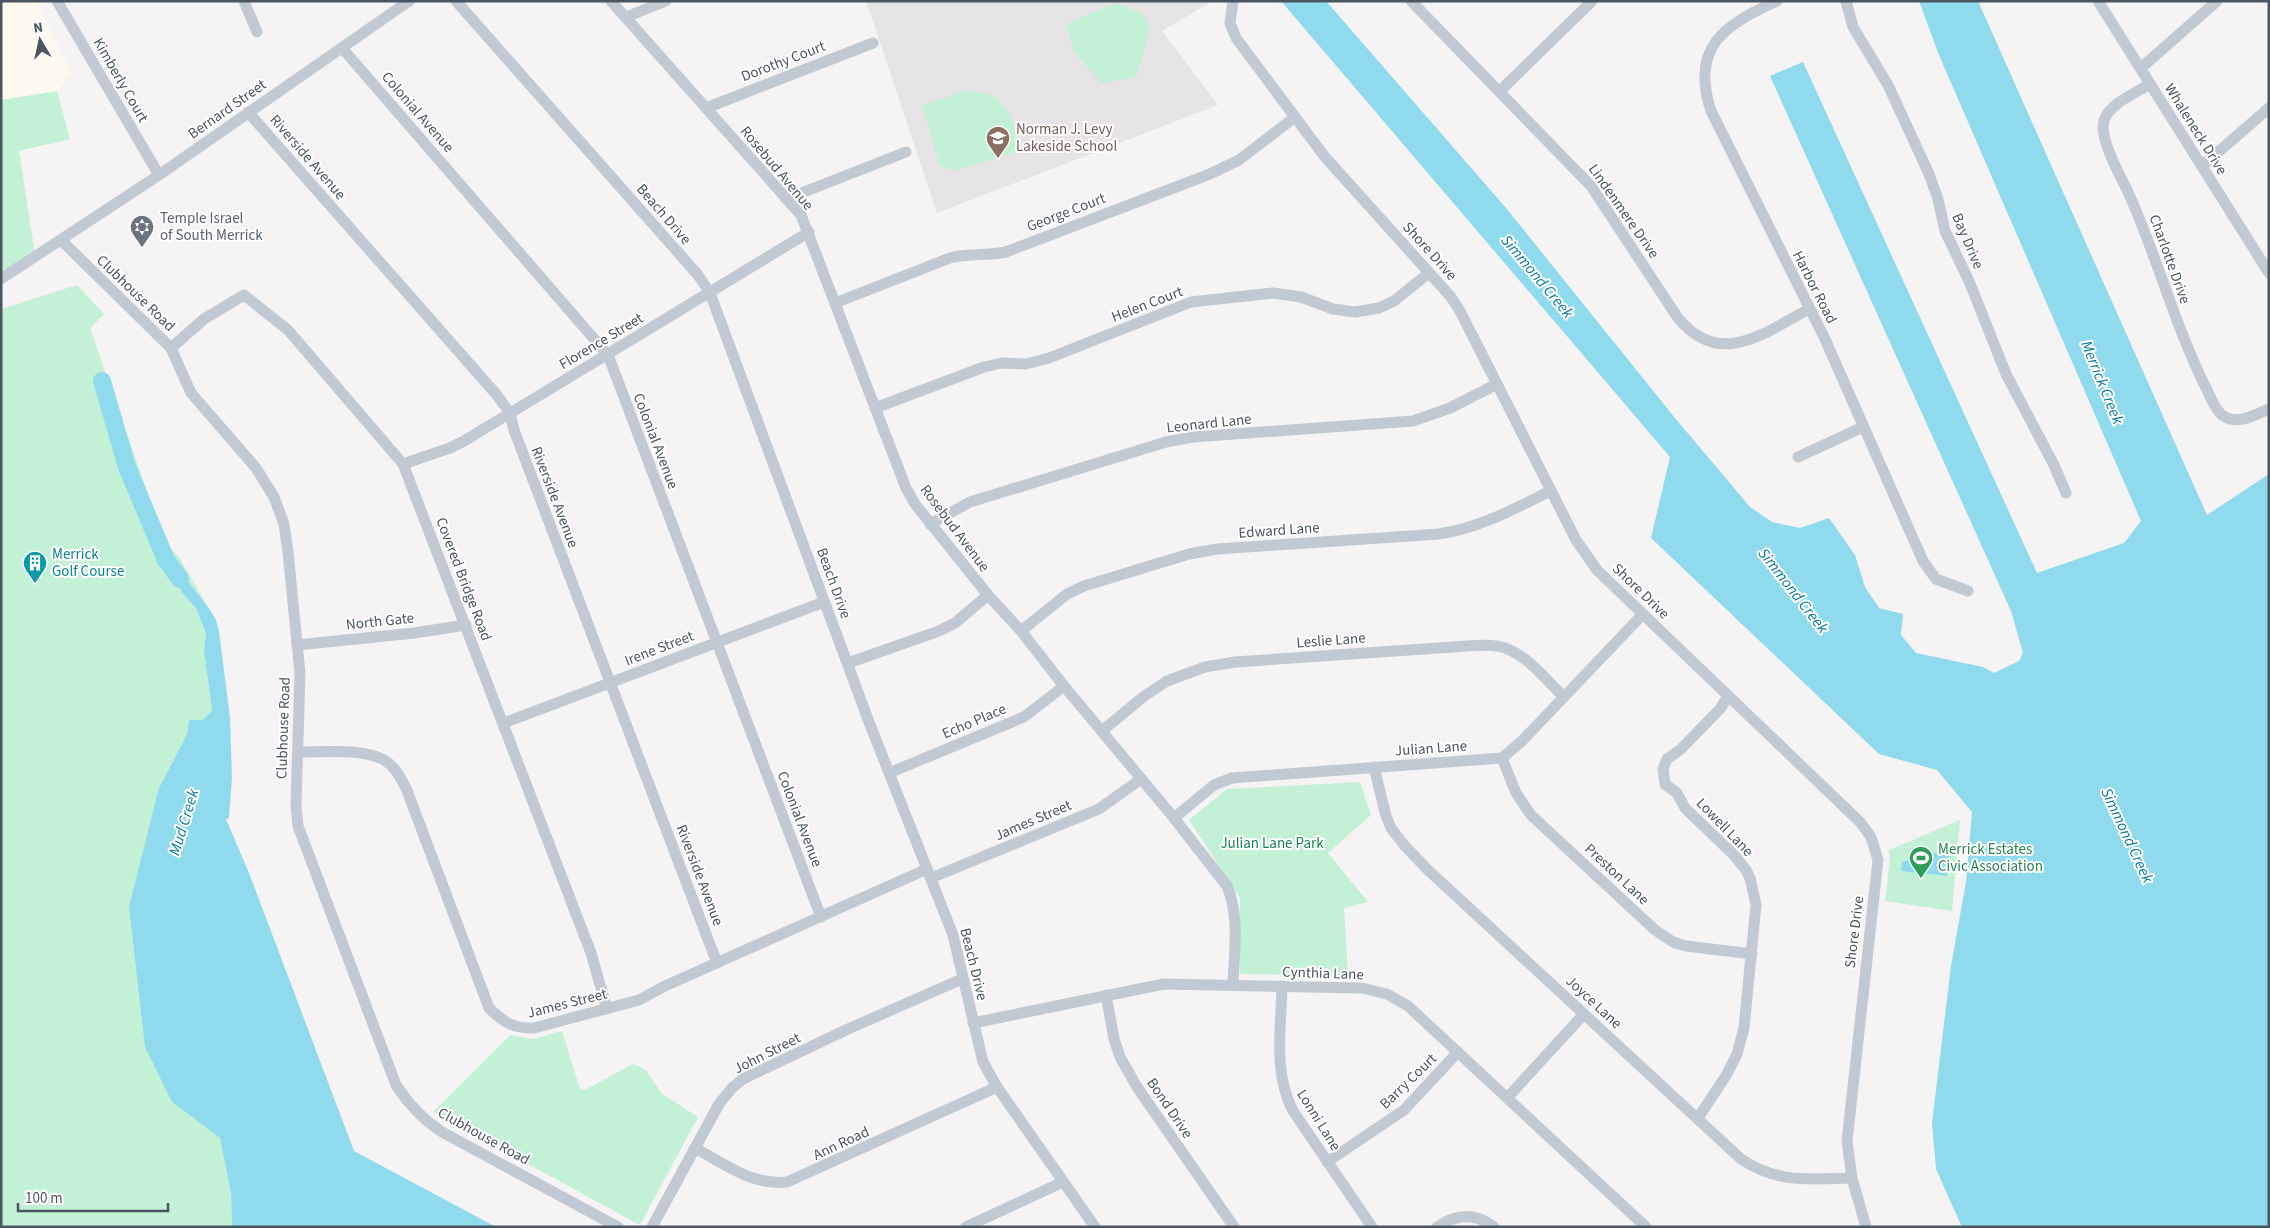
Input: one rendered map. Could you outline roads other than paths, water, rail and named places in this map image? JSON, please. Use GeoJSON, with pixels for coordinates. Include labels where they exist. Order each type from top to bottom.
{"type":"FeatureCollection","features":[{"type":"Feature","properties":{"kind":"street","name":"Kimberly Court"},"geometry":{"type":"LineString","coordinates":[[57,1],[159,175]]}},
{"type":"Feature","properties":{"kind":"street"},"geometry":{"type":"LineString","coordinates":[[244,1],[257,32]]}},
{"type":"Feature","properties":{"kind":"street","name":"Bernard Street"},"geometry":{"type":"LineString","coordinates":[[62,241],[409,1]]}},
{"type":"Feature","properties":{"kind":"street","name":"Beach Drive"},"geometry":{"type":"LineString","coordinates":[[456,1],[698,275],[710,293],[824,602],[953,935],[983,1062],[997,1088],[1094,1227]]}},
{"type":"Feature","properties":{"kind":"street","name":"Rosebud Avenue"},"geometry":{"type":"LineString","coordinates":[[611,1],[800,216],[809,232],[906,488],[930,524],[988,595],[1021,631],[1221,876],[1232,897],[1235,920],[1233,984]]}},
{"type":"Feature","properties":{"kind":"street"},"geometry":{"type":"LineString","coordinates":[[626,17],[666,1]]}},
{"type":"Feature","properties":{"kind":"street","name":"Shore Drive"},"geometry":{"type":"LineString","coordinates":[[1233,1],[1230,23],[1236,38],[1326,157],[1429,273],[1460,311],[1550,491],[1586,557],[1860,822],[1871,837],[1878,860],[1848,1118],[1847,1141],[1852,1178],[1866,1227]]}},
{"type":"Feature","properties":{"kind":"street","name":"Lindenmere Drive"},"geometry":{"type":"LineString","coordinates":[[1411,1],[1592,186],[1678,318],[1695,335],[1715,344],[1738,344],[1809,309]]}},
{"type":"Feature","properties":{"kind":"street"},"geometry":{"type":"LineString","coordinates":[[1500,91],[1592,1]]}},
{"type":"Feature","properties":{"kind":"street","name":"Harbor Road"},"geometry":{"type":"LineString","coordinates":[[1777,1],[1745,15],[1722,33],[1708,58],[1704,90],[1711,111],[1809,309],[1930,573],[1942,582],[1968,591]]}},
{"type":"Feature","properties":{"kind":"street","name":"Bay Drive"},"geometry":{"type":"LineString","coordinates":[[1846,1],[1854,27],[1888,84],[1929,174],[1938,198],[1945,231],[1969,280],[2006,374],[2054,465],[2066,493]]}},
{"type":"Feature","properties":{"kind":"street","name":"Whaleneck Drive"},"geometry":{"type":"LineString","coordinates":[[2098,1],[2267,266]]}},
{"type":"Feature","properties":{"kind":"street"},"geometry":{"type":"LineString","coordinates":[[2141,68],[2218,1]]}},
{"type":"Feature","properties":{"kind":"street","name":"Dorothy Court"},"geometry":{"type":"LineString","coordinates":[[706,108],[873,43]]}},
{"type":"Feature","properties":{"kind":"street","name":"Colonial Avenue"},"geometry":{"type":"LineString","coordinates":[[342,48],[608,355],[821,917]]}},
{"type":"Feature","properties":{"kind":"street","name":"Charlotte Drive"},"geometry":{"type":"LineString","coordinates":[[2150,84],[2111,110],[2104,120],[2102,131],[2146,231],[2161,280],[2182,333],[2217,410],[2229,419],[2236,420],[2269,409]]}},
{"type":"Feature","properties":{"kind":"street"},"geometry":{"type":"LineString","coordinates":[[2202,166],[2269,108]]}},
{"type":"Feature","properties":{"kind":"street","name":"Riverside Avenue"},"geometry":{"type":"LineString","coordinates":[[248,112],[496,394],[510,413],[514,430],[717,963]]}},
{"type":"Feature","properties":{"kind":"street","name":"George Court"},"geometry":{"type":"LineString","coordinates":[[835,303],[950,258],[964,254],[992,255],[1006,252],[1210,174],[1239,160],[1295,117]]}},
{"type":"Feature","properties":{"kind":"street"},"geometry":{"type":"LineString","coordinates":[[786,199],[906,152]]}},
{"type":"Feature","properties":{"kind":"street","name":"Florence Street"},"geometry":{"type":"LineString","coordinates":[[403,464],[450,448],[608,355],[809,232]]}},
{"type":"Feature","properties":{"kind":"street"},"geometry":{"type":"LineString","coordinates":[[1,279],[62,241]]}},
{"type":"Feature","properties":{"kind":"street","name":"Clubhouse Road"},"geometry":{"type":"LineString","coordinates":[[62,241],[171,348],[191,393],[256,468],[274,498],[284,524],[300,673],[296,805],[300,834],[391,1073],[407,1103],[427,1122],[442,1132],[618,1227]]}},
{"type":"Feature","properties":{"kind":"street","name":"Helen Court"},"geometry":{"type":"LineString","coordinates":[[875,408],[984,367],[1002,364],[1026,364],[1049,358],[1191,302],[1273,293],[1301,297],[1333,309],[1355,312],[1379,308],[1394,301],[1429,273]]}},
{"type":"Feature","properties":{"kind":"street","name":"Covered Bridge Road"},"geometry":{"type":"LineString","coordinates":[[171,348],[204,319],[244,295],[288,330],[403,464],[591,952],[607,1009]]}},
{"type":"Feature","properties":{"kind":"street","name":"Leonard Lane"},"geometry":{"type":"LineString","coordinates":[[930,524],[970,502],[1166,442],[1193,437],[1413,421],[1450,408],[1497,384]]}},
{"type":"Feature","properties":{"kind":"street"},"geometry":{"type":"LineString","coordinates":[[1798,457],[1863,427]]}},
{"type":"Feature","properties":{"kind":"street","name":"Edward Lane"},"geometry":{"type":"LineString","coordinates":[[1021,631],[1067,594],[1084,586],[1189,554],[1216,550],[1429,535],[1462,530],[1487,522],[1550,491]]}},
{"type":"Feature","properties":{"kind":"street"},"geometry":{"type":"LineString","coordinates":[[848,663],[940,631],[955,623],[988,595]]}},
{"type":"Feature","properties":{"kind":"street","name":"Irene Street"},"geometry":{"type":"LineString","coordinates":[[504,723],[824,602]]}},
{"type":"Feature","properties":{"kind":"street"},"geometry":{"type":"LineString","coordinates":[[1502,758],[1522,741],[1643,614]]}},
{"type":"Feature","properties":{"kind":"street","name":"North Gate"},"geometry":{"type":"LineString","coordinates":[[297,645],[414,633],[466,625]]}},
{"type":"Feature","properties":{"kind":"street","name":"Leslie Lane"},"geometry":{"type":"LineString","coordinates":[[1102,731],[1143,697],[1167,681],[1205,666],[1244,661],[1468,646],[1496,646],[1507,649],[1524,659],[1564,697]]}},
{"type":"Feature","properties":{"kind":"street","name":"Echo Place"},"geometry":{"type":"LineString","coordinates":[[889,773],[1024,717],[1064,686]]}},
{"type":"Feature","properties":{"kind":"street","name":"Lowell Lane"},"geometry":{"type":"LineString","coordinates":[[1698,1118],[1727,1074],[1737,1054],[1744,1028],[1756,905],[1750,878],[1734,855],[1685,808],[1676,794],[1665,784],[1663,769],[1667,759],[1680,750],[1720,709],[1728,696]]}},
{"type":"Feature","properties":{"kind":"street","name":"James Street"},"geometry":{"type":"LineString","coordinates":[[298,752],[367,754],[385,760],[397,771],[406,788],[490,1008],[500,1019],[514,1026],[534,1028],[644,998],[821,917],[929,873],[1099,809],[1141,779]]}},
{"type":"Feature","properties":{"kind":"street","name":"Preston Lane"},"geometry":{"type":"LineString","coordinates":[[1502,758],[1516,793],[1531,814],[1654,930],[1673,942],[1686,946],[1752,954]]}},
{"type":"Feature","properties":{"kind":"street","name":"Julian Lane"},"geometry":{"type":"LineString","coordinates":[[1174,818],[1214,786],[1232,778],[1502,758]]}},
{"type":"Feature","properties":{"kind":"street","name":"Joyce Lane"},"geometry":{"type":"LineString","coordinates":[[1374,767],[1386,816],[1404,845],[1428,870],[1741,1159],[1766,1173],[1796,1180],[1852,1178]]}},
{"type":"Feature","properties":{"kind":"street","name":"John Street"},"geometry":{"type":"LineString","coordinates":[[652,1227],[719,1104],[732,1088],[744,1079],[962,978]]}},
{"type":"Feature","properties":{"kind":"street","name":"Cynthia Lane"},"geometry":{"type":"LineString","coordinates":[[973,1023],[1164,984],[1362,988],[1387,994],[1408,1006],[1646,1227]]}},
{"type":"Feature","properties":{"kind":"street","name":"Lonni Lane"},"geometry":{"type":"LineString","coordinates":[[1282,986],[1279,1067],[1282,1084],[1293,1111],[1372,1227]]}},
{"type":"Feature","properties":{"kind":"street","name":"Bond Drive"},"geometry":{"type":"LineString","coordinates":[[1106,995],[1120,1057],[1138,1087],[1234,1227]]}},
{"type":"Feature","properties":{"kind":"street"},"geometry":{"type":"LineString","coordinates":[[1507,1098],[1584,1014]]}},
{"type":"Feature","properties":{"kind":"street","name":"Barry Court"},"geometry":{"type":"LineString","coordinates":[[1328,1162],[1404,1110],[1458,1052]]}},
{"type":"Feature","properties":{"kind":"street","name":"Ann Road"},"geometry":{"type":"LineString","coordinates":[[695,1148],[753,1180],[772,1184],[787,1182],[997,1088]]}},
{"type":"Feature","properties":{"kind":"street"},"geometry":{"type":"LineString","coordinates":[[966,1227],[1063,1182]]}},
{"type":"Feature","properties":{"kind":"street"},"geometry":{"type":"LineString","coordinates":[[1437,1227],[1449,1219],[1465,1216],[1478,1217],[1494,1227]]}},
{"type":"Feature","properties":{"kind":"water"},"geometry":{"type":"Polygon","coordinates":[[[1281,1],[1326,1],[1506,208],[1675,418],[1750,507],[1772,522],[1800,528],[1829,518],[1855,555],[1865,587],[1879,608],[1903,614],[1901,635],[1916,653],[1983,667],[1994,673],[2019,661],[2023,653],[2011,611],[1770,76],[1803,62],[2037,573],[2124,543],[2141,521],[1939,55],[1919,1],[1978,1],[2207,515],[2269,474],[2269,1227],[1962,1227],[1936,1169],[1932,1123],[1951,966],[1966,882],[1972,812],[1937,770],[1879,754],[1651,538],[1670,457],[1281,1]]]}},
{"type":"Feature","properties":{"kind":"water"},"geometry":{"type":"Polygon","coordinates":[[[166,560],[177,567],[216,620],[230,718],[232,777],[229,818],[226,819],[249,873],[354,1151],[496,1227],[232,1227],[231,1193],[220,1138],[172,1102],[145,1047],[129,907],[159,788],[187,734],[189,720],[202,720],[212,711],[204,650],[206,634],[196,608],[183,594],[166,560]]]}},
{"type":"Feature","properties":{"kind":"water"},"geometry":{"type":"Polygon","coordinates":[[[1943,851],[1947,852],[1949,856],[1947,876],[1901,871],[1902,862],[1943,851]]]}},
{"type":"Feature","properties":{"kind":"waterway","name":"Mud Creek"},"geometry":{"type":"LineString","coordinates":[[102,381],[127,467],[166,560],[180,579]]}},
{"type":"Feature","properties":{"kind":"place","name":"Norman J. Levy Lakeside School"},"geometry":{"type":"Point","coordinates":[998,159]}},
{"type":"Feature","properties":{"kind":"place","name":"Temple Israel of South Merrick"},"geometry":{"type":"Point","coordinates":[142,248]}},
{"type":"Feature","properties":{"kind":"place","name":"Merrick Golf Course"},"geometry":{"type":"Point","coordinates":[35,584]}},
{"type":"Feature","properties":{"kind":"place","name":"Merrick Estates Civic Association"},"geometry":{"type":"Point","coordinates":[1921,879]}},
{"type":"Feature","properties":{"kind":"water label","name":"Simmond Creek"},"geometry":{"type":"Point","coordinates":[1538,276]}},
{"type":"Feature","properties":{"kind":"water label","name":"Merrick Creek"},"geometry":{"type":"Point","coordinates":[2103,382]}},
{"type":"Feature","properties":{"kind":"water label","name":"Simmond Creek"},"geometry":{"type":"Point","coordinates":[1794,590]}},
{"type":"Feature","properties":{"kind":"water label","name":"Simmond Creek"},"geometry":{"type":"Point","coordinates":[2128,835]}},
{"type":"Feature","properties":{"kind":"park label","name":"Julian Lane Park"},"geometry":{"type":"Point","coordinates":[1272,843]}}]}
